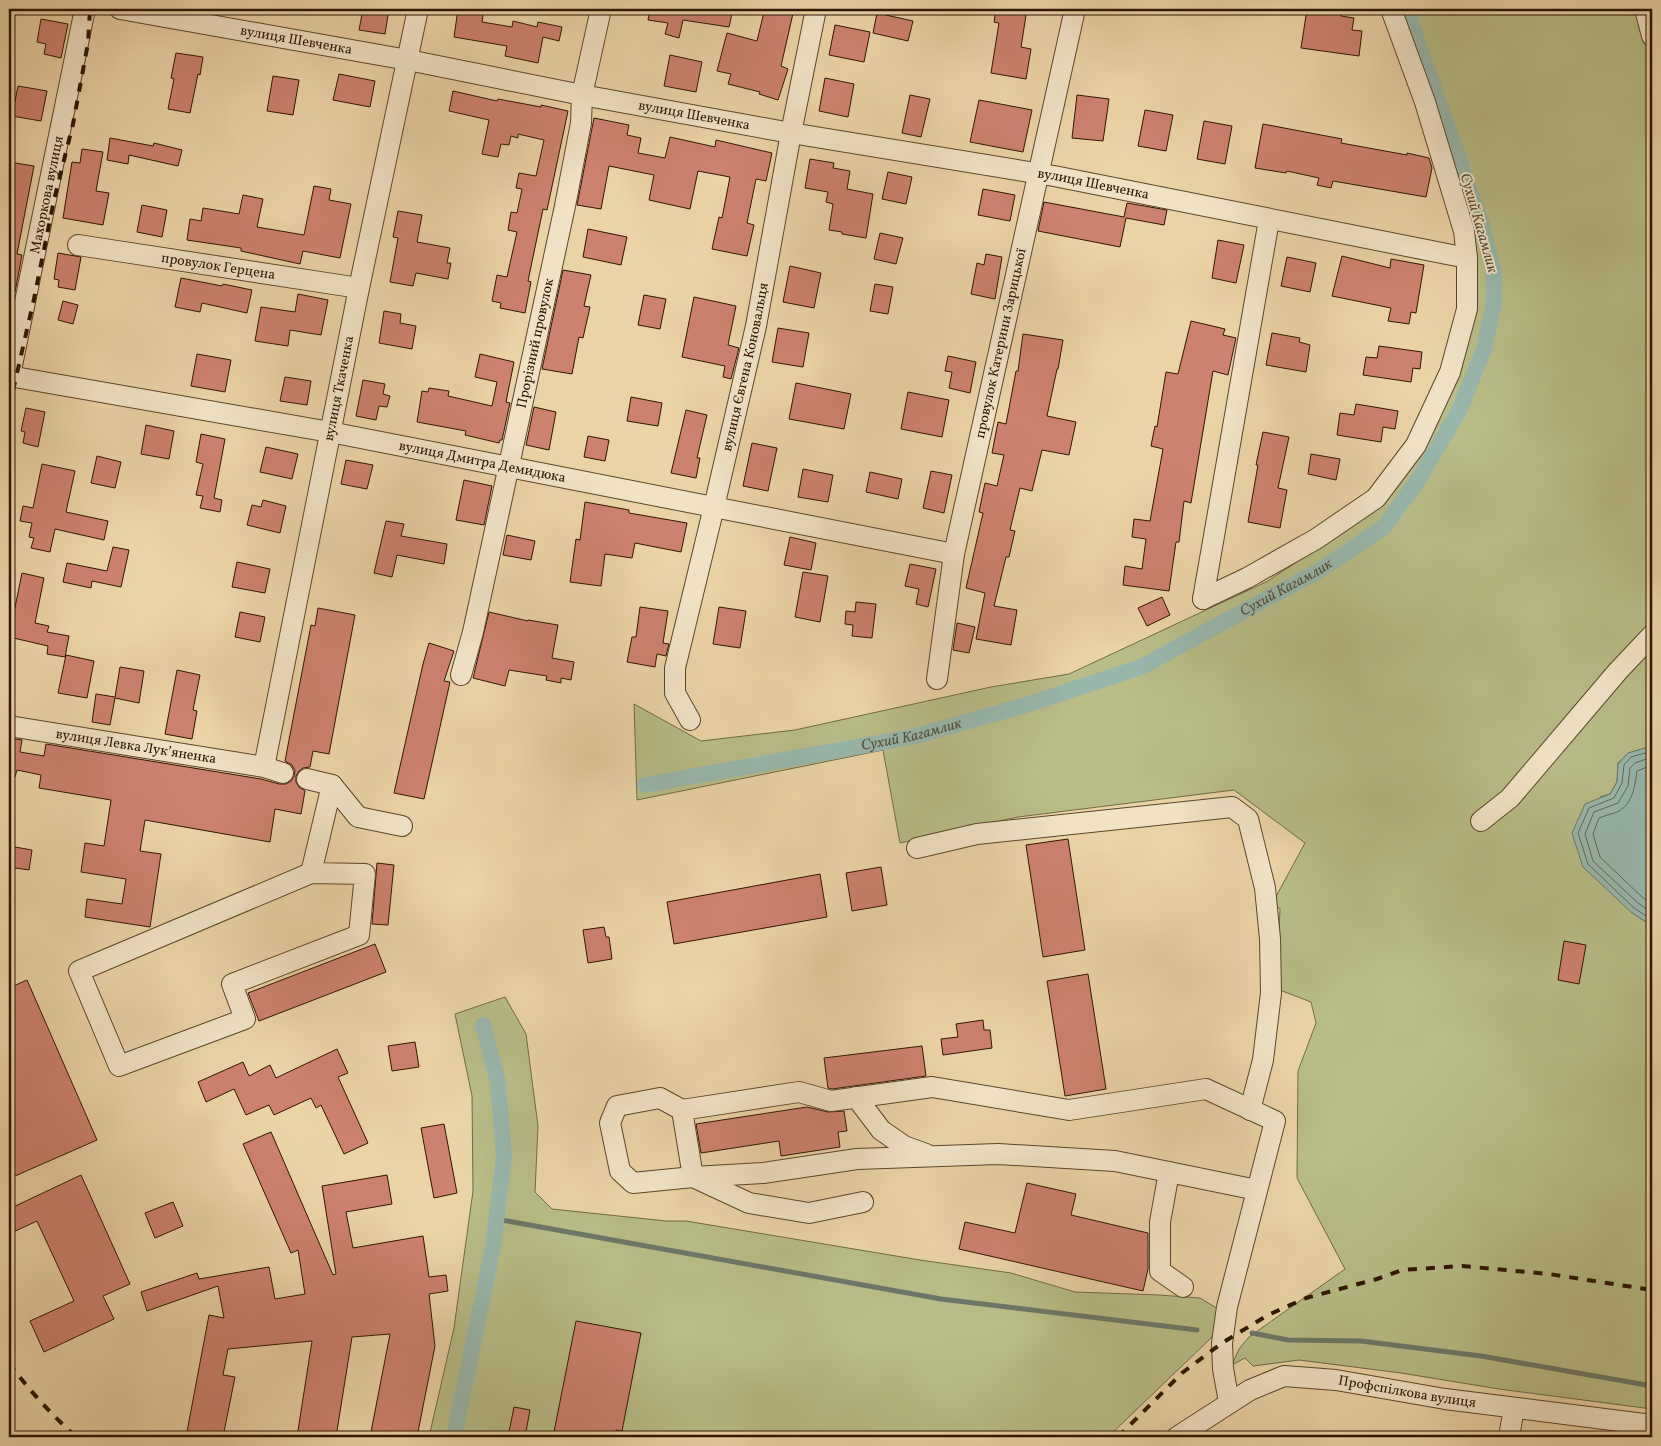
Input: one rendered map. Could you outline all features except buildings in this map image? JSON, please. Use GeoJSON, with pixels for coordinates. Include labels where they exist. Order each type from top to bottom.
{"type":"FeatureCollection","features":[{"type":"Feature","properties":{"kind":"street","name":"Махоркова вулиця"},"geometry":{"type":"LineString","coordinates":[[9,377],[85,9]]}},
{"type":"Feature","properties":{"kind":"street","name":"вулиця Шевченка"},"geometry":{"type":"LineString","coordinates":[[120,9],[408,60],[790,132],[1039,173],[1467,258]]}},
{"type":"Feature","properties":{"kind":"street","name":"вулиця Ткаченка"},"geometry":{"type":"LineString","coordinates":[[273,770],[330,432],[418,9]]}},
{"type":"Feature","properties":{"kind":"street","name":"Прорізний провулок"},"geometry":{"type":"LineString","coordinates":[[461,675],[473,632],[565,206],[581,123],[582,94],[601,9]]}},
{"type":"Feature","properties":{"kind":"street","name":"вулиця Євгена Коновальця"},"geometry":{"type":"LineString","coordinates":[[690,720],[675,693],[675,668],[756,326],[790,132],[816,9]]}},
{"type":"Feature","properties":{"kind":"street","name":"провулок Катерини Зарицької"},"geometry":{"type":"LineString","coordinates":[[938,679],[954,554],[1075,9]]}},
{"type":"Feature","properties":{"kind":"street"},"geometry":{"type":"LineString","coordinates":[[1269,220],[1202,599],[1247,578],[1316,539],[1376,498],[1416,445],[1450,372],[1467,310],[1467,258],[1464,231],[1428,112],[1391,9]]}},
{"type":"Feature","properties":{"kind":"street"},"geometry":{"type":"LineString","coordinates":[[1645,9],[1652,36]]}},
{"type":"Feature","properties":{"kind":"street","name":"провулок Герцена"},"geometry":{"type":"LineString","coordinates":[[78,246],[359,288]]}},
{"type":"Feature","properties":{"kind":"street","name":"вулиця Дмитра Демидюка"},"geometry":{"type":"LineString","coordinates":[[9,377],[330,432],[954,554]]}},
{"type":"Feature","properties":{"kind":"street"},"geometry":{"type":"LineString","coordinates":[[1481,821],[1510,798],[1618,671],[1652,635]]}},
{"type":"Feature","properties":{"kind":"street","name":"вулиця Левка Лукʼяненка"},"geometry":{"type":"LineString","coordinates":[[9,726],[273,770]]}},
{"type":"Feature","properties":{"kind":"street"},"geometry":{"type":"LineString","coordinates":[[307,779],[332,785],[358,817],[402,826]]}},
{"type":"Feature","properties":{"kind":"street"},"geometry":{"type":"LineString","coordinates":[[311,873],[332,785]]}},
{"type":"Feature","properties":{"kind":"street"},"geometry":{"type":"LineString","coordinates":[[917,848],[977,834],[1232,807],[1248,818],[1264,888],[1270,939],[1270,993],[1263,1060],[1250,1110]]}},
{"type":"Feature","properties":{"kind":"street"},"geometry":{"type":"LineString","coordinates":[[311,873],[365,874],[359,935],[232,984],[244,1019],[119,1066],[79,971],[311,873]]}},
{"type":"Feature","properties":{"kind":"street"},"geometry":{"type":"LineString","coordinates":[[1229,1402],[1222,1369],[1222,1343],[1228,1307],[1275,1121],[1206,1089],[1069,1110],[932,1087],[831,1101],[800,1092],[682,1110],[660,1098],[617,1106],[610,1123],[620,1171],[633,1183],[692,1176],[763,1172],[857,1159],[998,1154],[1115,1161],[1257,1190]]}},
{"type":"Feature","properties":{"kind":"street"},"geometry":{"type":"LineString","coordinates":[[856,1097],[881,1130],[904,1146],[934,1156]]}},
{"type":"Feature","properties":{"kind":"street"},"geometry":{"type":"LineString","coordinates":[[682,1110],[692,1176]]}},
{"type":"Feature","properties":{"kind":"street"},"geometry":{"type":"LineString","coordinates":[[1169,1172],[1160,1222],[1160,1271],[1183,1287]]}},
{"type":"Feature","properties":{"kind":"street"},"geometry":{"type":"LineString","coordinates":[[692,1176],[749,1203],[809,1213],[863,1202]]}},
{"type":"Feature","properties":{"kind":"street","name":"Профспілкова вулиця"},"geometry":{"type":"LineString","coordinates":[[1177,1437],[1250,1390],[1284,1376],[1336,1380],[1437,1398],[1514,1408],[1613,1429],[1652,1425]]}},
{"type":"Feature","properties":{"kind":"street"},"geometry":{"type":"LineString","coordinates":[[1509,1437],[1514,1408]]}},
{"type":"Feature","properties":{"kind":"green space"},"geometry":{"type":"Polygon","coordinates":[[[1388,9],[1652,9],[1652,746],[1629,753],[1618,763],[1617,782],[1610,794],[1600,797],[1631,912],[1652,926],[1652,1409],[1299,1360],[1253,1366],[1245,1358],[1232,1365],[1239,1349],[1249,1337],[1345,1269],[1297,1178],[1298,1071],[1316,1023],[1311,1002],[1277,989],[1280,909],[1273,902],[1305,843],[1234,790],[1018,817],[900,843],[883,750],[637,800],[634,704],[701,741],[795,730],[991,687],[1069,674],[1268,581],[1373,511],[1425,438],[1474,267],[1388,9]]]}},
{"type":"Feature","properties":{"kind":"green space"},"geometry":{"type":"Polygon","coordinates":[[[505,997],[526,1034],[538,1126],[535,1192],[552,1209],[666,1221],[686,1221],[920,1260],[1011,1273],[1075,1292],[1200,1298],[1220,1310],[1221,1322],[1211,1338],[1108,1437],[429,1437],[454,1328],[473,1191],[472,1096],[455,1014],[505,997]]]}},
{"type":"Feature","properties":{"kind":"water"},"geometry":{"type":"Polygon","coordinates":[[[1652,746],[1652,926],[1631,912],[1583,867],[1572,833],[1585,804],[1610,794],[1617,782],[1618,764],[1628,753],[1652,746]]]}},
{"type":"Feature","properties":{"kind":"waterway","name":"Сухий Кагамлик"},"geometry":{"type":"LineString","coordinates":[[645,785],[912,737],[1026,705],[1141,667],[1320,570],[1384,527],[1418,480],[1459,411],[1484,349],[1494,303],[1494,273],[1482,225],[1406,9]]}},
{"type":"Feature","properties":{"kind":"waterway"},"geometry":{"type":"LineString","coordinates":[[454,1437],[493,1247],[504,1157],[498,1082],[483,1025]]}},
{"type":"Feature","properties":{"kind":"waterway"},"geometry":{"type":"LineString","coordinates":[[496,1219],[941,1299],[1197,1330]]}},
{"type":"Feature","properties":{"kind":"waterway"},"geometry":{"type":"LineString","coordinates":[[1252,1333],[1288,1340],[1361,1341],[1481,1356],[1652,1386]]}},
{"type":"Feature","properties":{"kind":"railway"},"geometry":{"type":"LineString","coordinates":[[9,408],[54,200],[73,124],[88,43],[90,9]]}},
{"type":"Feature","properties":{"kind":"railway"},"geometry":{"type":"LineString","coordinates":[[1118,1437],[1182,1373],[1222,1343],[1268,1315],[1306,1298],[1377,1279],[1402,1270],[1462,1266],[1549,1274],[1652,1290]]}},
{"type":"Feature","properties":{"kind":"railway"},"geometry":{"type":"LineString","coordinates":[[9,1363],[41,1402],[76,1437]]}}]}
